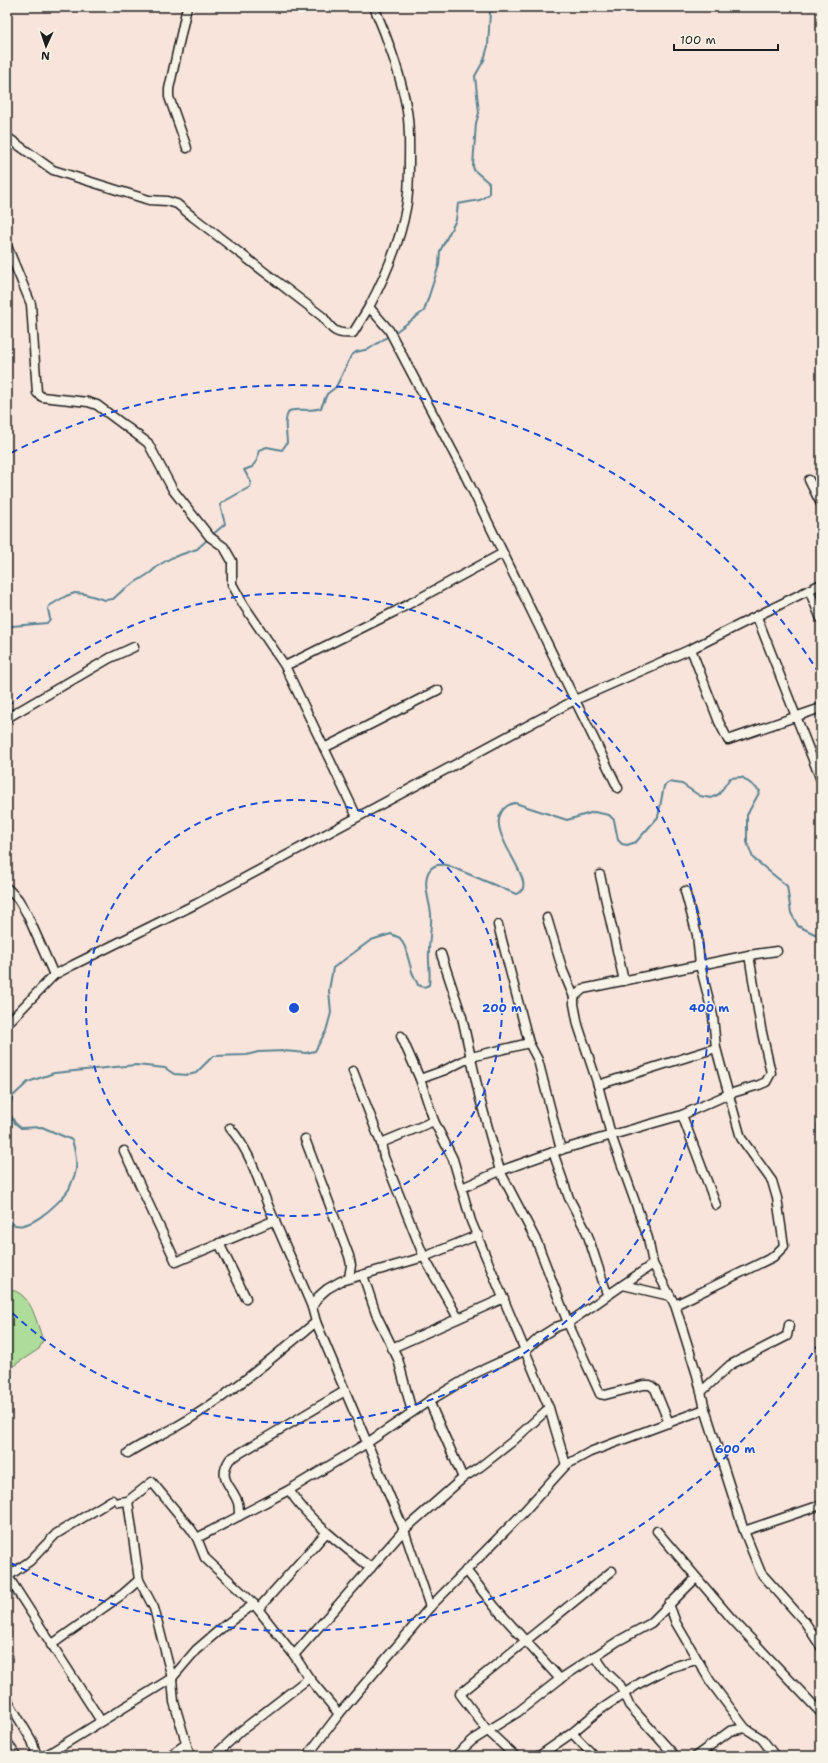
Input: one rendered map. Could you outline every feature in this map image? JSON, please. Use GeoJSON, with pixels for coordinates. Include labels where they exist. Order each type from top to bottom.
{"type":"FeatureCollection","features":[{"type":"Feature","properties":{"kind":"street"},"geometry":{"type":"LineString","coordinates":[[186,148],[169,97],[169,89],[187,7]]}},
{"type":"Feature","properties":{"kind":"street"},"geometry":{"type":"LineString","coordinates":[[7,137],[53,170],[149,200],[167,201],[177,204],[193,218],[323,317],[330,328],[342,334],[353,333],[380,287],[400,235],[407,207],[409,178],[409,136],[407,111],[392,56],[374,7]]}},
{"type":"Feature","properties":{"kind":"street"},"geometry":{"type":"LineString","coordinates":[[7,246],[31,304],[37,392],[42,397],[92,403],[148,443],[173,490],[210,537],[224,547],[232,560],[232,584],[243,604],[285,666],[357,817]]}},
{"type":"Feature","properties":{"kind":"street"},"geometry":{"type":"LineString","coordinates":[[369,307],[389,330],[503,553],[618,788]]}},
{"type":"Feature","properties":{"kind":"street"},"geometry":{"type":"LineString","coordinates":[[809,480],[821,504]]}},
{"type":"Feature","properties":{"kind":"street"},"geometry":{"type":"LineString","coordinates":[[285,666],[396,611],[503,553]]}},
{"type":"Feature","properties":{"kind":"street"},"geometry":{"type":"LineString","coordinates":[[7,1024],[54,975],[196,904],[575,700],[691,649],[821,584]]}},
{"type":"Feature","properties":{"kind":"street"},"geometry":{"type":"LineString","coordinates":[[809,590],[821,619]]}},
{"type":"Feature","properties":{"kind":"street"},"geometry":{"type":"LineString","coordinates":[[757,617],[821,780]]}},
{"type":"Feature","properties":{"kind":"street"},"geometry":{"type":"LineString","coordinates":[[7,718],[97,665],[134,647]]}},
{"type":"Feature","properties":{"kind":"street"},"geometry":{"type":"LineString","coordinates":[[691,649],[719,722],[728,740],[821,708]]}},
{"type":"Feature","properties":{"kind":"street"},"geometry":{"type":"LineString","coordinates":[[324,748],[438,690]]}},
{"type":"Feature","properties":{"kind":"street"},"geometry":{"type":"LineString","coordinates":[[600,876],[624,981]]}},
{"type":"Feature","properties":{"kind":"street"},"geometry":{"type":"LineString","coordinates":[[7,888],[18,899],[27,914],[54,975]]}},
{"type":"Feature","properties":{"kind":"street"},"geometry":{"type":"LineString","coordinates":[[675,1305],[773,1257],[780,1252],[784,1246],[772,1182],[741,1138],[716,1048],[713,1016],[700,965],[697,935],[685,891]]}},
{"type":"Feature","properties":{"kind":"street"},"geometry":{"type":"LineString","coordinates":[[547,918],[563,971],[574,997],[578,1025],[598,1085],[611,1135],[648,1238],[653,1264],[675,1305],[705,1409],[744,1531],[761,1573],[805,1622],[821,1647]]}},
{"type":"Feature","properties":{"kind":"street"},"geometry":{"type":"LineString","coordinates":[[498,925],[529,1043],[538,1060],[561,1150]]}},
{"type":"Feature","properties":{"kind":"street"},"geometry":{"type":"LineString","coordinates":[[574,997],[583,990],[749,955],[777,951]]}},
{"type":"Feature","properties":{"kind":"street"},"geometry":{"type":"LineString","coordinates":[[441,954],[462,1017],[472,1057],[480,1100],[500,1171],[537,1242],[568,1323],[600,1394],[605,1395],[643,1385],[650,1385],[655,1389],[669,1423]]}},
{"type":"Feature","properties":{"kind":"street"},"geometry":{"type":"LineString","coordinates":[[462,1188],[500,1171],[553,1152],[682,1114],[729,1094],[766,1082],[771,1073],[761,1028],[749,955]]}},
{"type":"Feature","properties":{"kind":"street"},"geometry":{"type":"LineString","coordinates":[[400,1036],[420,1079],[434,1121],[450,1152],[462,1188],[469,1216],[549,1408],[566,1465]]}},
{"type":"Feature","properties":{"kind":"street"},"geometry":{"type":"LineString","coordinates":[[420,1079],[445,1070],[472,1057],[529,1043]]}},
{"type":"Feature","properties":{"kind":"street"},"geometry":{"type":"LineString","coordinates":[[598,1085],[716,1048]]}},
{"type":"Feature","properties":{"kind":"street"},"geometry":{"type":"LineString","coordinates":[[353,1071],[381,1143],[384,1157],[424,1257],[458,1318]]}},
{"type":"Feature","properties":{"kind":"street"},"geometry":{"type":"LineString","coordinates":[[682,1114],[716,1206]]}},
{"type":"Feature","properties":{"kind":"street"},"geometry":{"type":"LineString","coordinates":[[381,1143],[434,1121]]}},
{"type":"Feature","properties":{"kind":"street"},"geometry":{"type":"LineString","coordinates":[[230,1128],[243,1144],[255,1168],[269,1206],[312,1307],[316,1322],[404,1530],[430,1607]]}},
{"type":"Feature","properties":{"kind":"street"},"geometry":{"type":"LineString","coordinates":[[305,1139],[349,1256],[351,1265],[349,1278]]}},
{"type":"Feature","properties":{"kind":"street"},"geometry":{"type":"LineString","coordinates":[[124,1151],[176,1262],[276,1220]]}},
{"type":"Feature","properties":{"kind":"street"},"geometry":{"type":"LineString","coordinates":[[553,1152],[569,1198],[587,1233],[607,1294]]}},
{"type":"Feature","properties":{"kind":"street"},"geometry":{"type":"LineString","coordinates":[[312,1307],[319,1296],[327,1289],[349,1278],[424,1257],[478,1235]]}},
{"type":"Feature","properties":{"kind":"street"},"geometry":{"type":"LineString","coordinates":[[219,1243],[246,1298]]}},
{"type":"Feature","properties":{"kind":"street"},"geometry":{"type":"LineString","coordinates":[[197,1538],[289,1490],[367,1443],[429,1401],[476,1373],[526,1350],[540,1336],[556,1327],[568,1323],[607,1294],[623,1285],[653,1264]]}},
{"type":"Feature","properties":{"kind":"street"},"geometry":{"type":"LineString","coordinates":[[363,1275],[376,1314],[398,1359],[412,1412]]}},
{"type":"Feature","properties":{"kind":"street"},"geometry":{"type":"LineString","coordinates":[[623,1285],[670,1296]]}},
{"type":"Feature","properties":{"kind":"street"},"geometry":{"type":"LineString","coordinates":[[392,1348],[504,1298]]}},
{"type":"Feature","properties":{"kind":"street"},"geometry":{"type":"LineString","coordinates":[[128,1453],[149,1439],[173,1428],[214,1402],[259,1369],[316,1322]]}},
{"type":"Feature","properties":{"kind":"street"},"geometry":{"type":"LineString","coordinates":[[701,1392],[730,1365],[787,1336],[789,1325]]}},
{"type":"Feature","properties":{"kind":"street"},"geometry":{"type":"LineString","coordinates":[[239,1516],[238,1503],[228,1487],[224,1475],[226,1465],[230,1459],[345,1391]]}},
{"type":"Feature","properties":{"kind":"street"},"geometry":{"type":"LineString","coordinates":[[429,1401],[464,1478]]}},
{"type":"Feature","properties":{"kind":"street"},"geometry":{"type":"LineString","coordinates":[[294,1655],[404,1530],[464,1478],[513,1441],[549,1408]]}},
{"type":"Feature","properties":{"kind":"street"},"geometry":{"type":"LineString","coordinates":[[307,1756],[339,1714],[416,1626],[430,1607],[520,1516],[566,1465],[590,1452],[705,1409]]}},
{"type":"Feature","properties":{"kind":"street"},"geometry":{"type":"LineString","coordinates":[[101,1721],[8,1576],[30,1561],[56,1534],[115,1501],[128,1501],[152,1482],[197,1538],[206,1558],[256,1607],[294,1655],[309,1678],[339,1714]]}},
{"type":"Feature","properties":{"kind":"street"},"geometry":{"type":"LineString","coordinates":[[289,1490],[300,1507],[326,1533],[371,1568]]}},
{"type":"Feature","properties":{"kind":"street"},"geometry":{"type":"LineString","coordinates":[[128,1501],[139,1580],[154,1608],[172,1678],[174,1702],[190,1756]]}},
{"type":"Feature","properties":{"kind":"street"},"geometry":{"type":"LineString","coordinates":[[744,1531],[821,1505]]}},
{"type":"Feature","properties":{"kind":"street"},"geometry":{"type":"LineString","coordinates":[[657,1531],[770,1662],[807,1697],[821,1713]]}},
{"type":"Feature","properties":{"kind":"street"},"geometry":{"type":"LineString","coordinates":[[45,1756],[172,1678],[196,1650],[224,1626],[256,1607],[326,1533]]}},
{"type":"Feature","properties":{"kind":"street"},"geometry":{"type":"LineString","coordinates":[[466,1570],[495,1607],[560,1679]]}},
{"type":"Feature","properties":{"kind":"street"},"geometry":{"type":"LineString","coordinates":[[515,1756],[487,1730],[460,1694],[612,1570]]}},
{"type":"Feature","properties":{"kind":"street"},"geometry":{"type":"LineString","coordinates":[[455,1756],[473,1740],[518,1712],[560,1679],[618,1641],[651,1623],[696,1578]]}},
{"type":"Feature","properties":{"kind":"street"},"geometry":{"type":"LineString","coordinates":[[51,1644],[123,1594],[139,1580]]}},
{"type":"Feature","properties":{"kind":"street"},"geometry":{"type":"LineString","coordinates":[[669,1604],[676,1623],[696,1660],[745,1728],[762,1739],[775,1756]]}},
{"type":"Feature","properties":{"kind":"street"},"geometry":{"type":"LineString","coordinates":[[595,1656],[606,1672],[620,1685],[629,1704],[675,1756]]}},
{"type":"Feature","properties":{"kind":"street"},"geometry":{"type":"LineString","coordinates":[[539,1756],[572,1733],[597,1712],[640,1683],[669,1668],[696,1660]]}},
{"type":"Feature","properties":{"kind":"street"},"geometry":{"type":"LineString","coordinates":[[214,1756],[242,1730],[309,1678]]}},
{"type":"Feature","properties":{"kind":"street"},"geometry":{"type":"LineString","coordinates":[[7,1699],[32,1741],[37,1756]]}},
{"type":"Feature","properties":{"kind":"street"},"geometry":{"type":"LineString","coordinates":[[696,1756],[730,1731],[745,1728]]}},
{"type":"Feature","properties":{"kind":"street"},"geometry":{"type":"LineString","coordinates":[[572,1733],[594,1756]]}},
{"type":"Feature","properties":{"kind":"street"},"geometry":{"type":"LineString","coordinates":[[7,1742],[16,1756]]}},
{"type":"Feature","properties":{"kind":"street"},"geometry":{"type":"LineString","coordinates":[[169,1756],[186,1744]]}},
{"type":"Feature","properties":{"kind":"green space"},"geometry":{"type":"Polygon","coordinates":[[[7,1289],[22,1295],[27,1301],[35,1315],[43,1340],[39,1349],[7,1370],[7,1289]]]}},
{"type":"Feature","properties":{"kind":"waterway"},"geometry":{"type":"LineString","coordinates":[[394,333],[424,311],[439,265],[440,251],[456,220],[458,204],[480,200],[489,194],[489,183],[474,170],[473,166],[476,123],[479,113],[475,76],[484,60],[488,46],[490,12],[492,7]]}},
{"type":"Feature","properties":{"kind":"waterway"},"geometry":{"type":"LineString","coordinates":[[212,535],[225,524],[220,505],[250,487],[251,482],[244,470],[252,467],[257,460],[259,450],[267,447],[282,450],[287,443],[286,419],[289,411],[313,410],[321,408],[327,394],[336,387],[351,356],[356,352],[369,349],[390,335]]}},
{"type":"Feature","properties":{"kind":"waterway"},"geometry":{"type":"LineString","coordinates":[[7,620],[12,626],[47,623],[50,619],[48,609],[49,606],[66,596],[75,593],[85,594],[105,600],[113,599],[123,590],[150,573],[159,565],[171,558],[197,549],[207,540]]}},
{"type":"Feature","properties":{"kind":"waterway"},"geometry":{"type":"LineString","coordinates":[[7,1218],[13,1224],[21,1225],[30,1223],[40,1217],[65,1195],[70,1187],[76,1170],[76,1157],[72,1140],[42,1127],[21,1128],[15,1123],[8,1110],[13,1096],[28,1082],[54,1073],[136,1065],[165,1068],[174,1074],[188,1075],[196,1073],[213,1056],[247,1055],[258,1052],[284,1051],[306,1053],[315,1051],[326,1031],[331,1013],[329,990],[333,968],[371,940],[391,934],[400,938],[405,947],[412,972],[418,985],[424,987],[429,985],[431,919],[426,881],[429,871],[433,867],[447,865],[516,894],[523,889],[523,882],[501,834],[499,823],[502,811],[510,804],[515,803],[567,820],[594,812],[609,815],[614,820],[618,840],[622,844],[627,845],[636,842],[658,817],[664,786],[669,782],[682,784],[700,796],[711,798],[719,794],[730,778],[742,777],[760,791],[747,815],[747,842],[753,858],[787,886],[791,913],[798,926],[821,937]]}},
{"type":"Feature","properties":{"kind":"waterway"},"geometry":{"type":"LineString","coordinates":[[821,1032],[821,1047]]}},
{"type":"Feature","properties":{"kind":"waterway"},"geometry":{"type":"LineString","coordinates":[[821,1116],[817,1128],[821,1150]]}}]}
